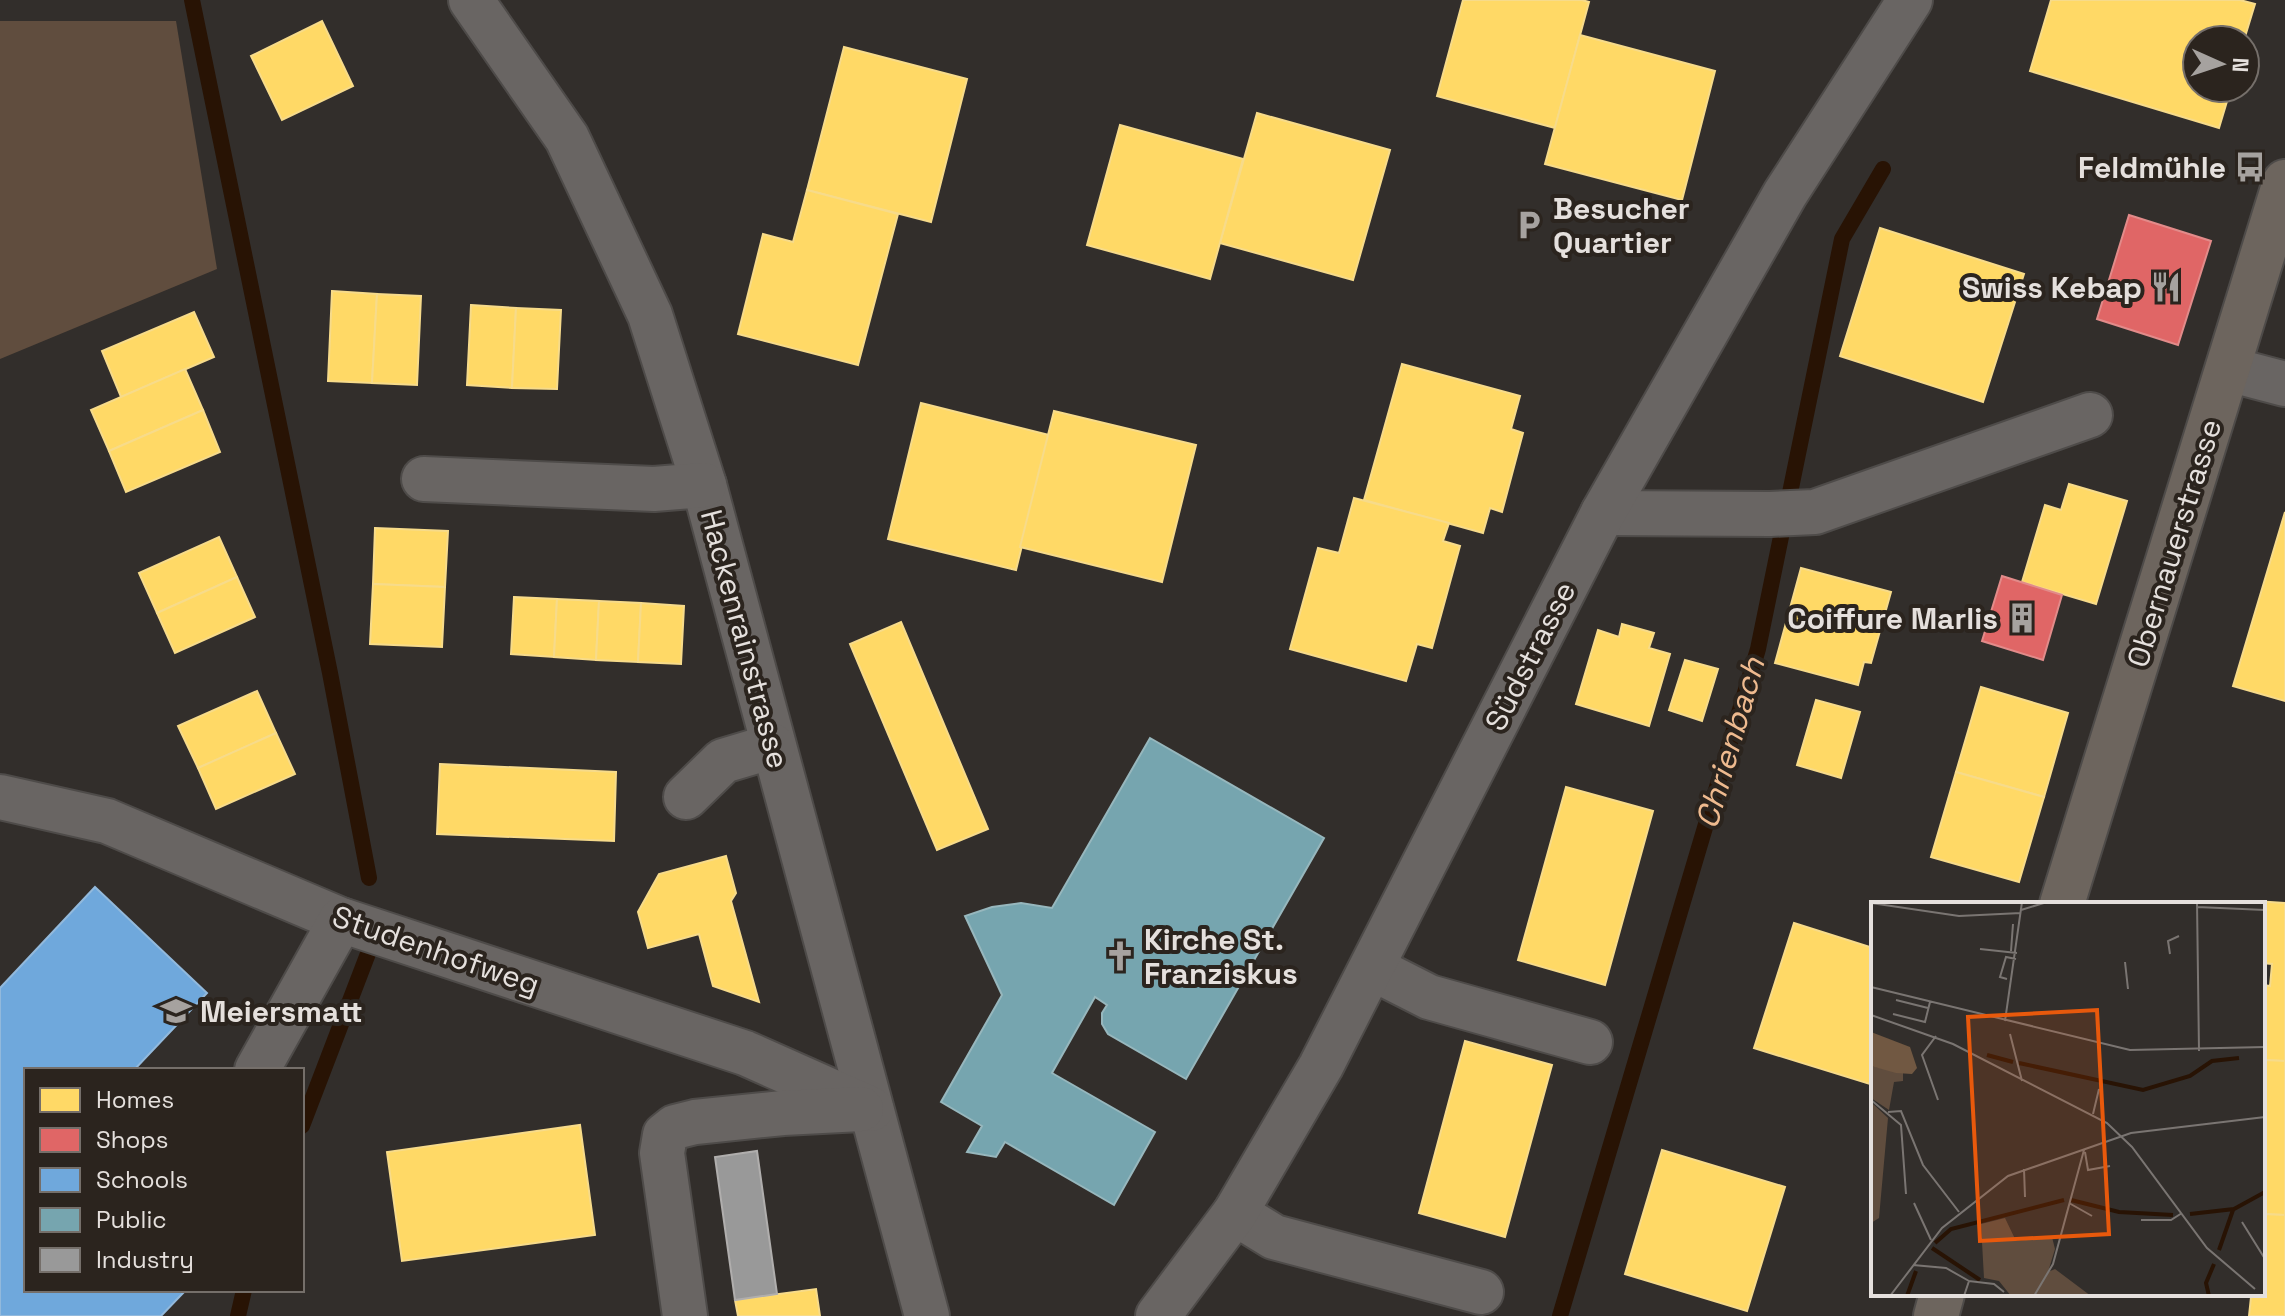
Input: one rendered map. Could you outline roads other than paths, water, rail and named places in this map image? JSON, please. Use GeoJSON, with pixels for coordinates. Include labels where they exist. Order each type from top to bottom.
{"type":"FeatureCollection","features":[{"type":"Feature","properties":{"kind":"main road","name":"Obernauerstrasse"},"geometry":{"type":"LineString","coordinates":[[2063,902],[2285,182]]}},
{"type":"Feature","properties":{"kind":"main road"},"geometry":{"type":"LineString","coordinates":[[1936,1316],[1941,1296]]}},
{"type":"Feature","properties":{"kind":"street","name":"Hackenrainstrasse"},"geometry":{"type":"LineString","coordinates":[[471,0],[567,138],[650,315],[704,485],[927,1316]]}},
{"type":"Feature","properties":{"kind":"street","name":"Südstrasse"},"geometry":{"type":"LineString","coordinates":[[1158,1316],[1235,1213],[1321,1066],[1603,513],[1785,194],[1910,0]]}},
{"type":"Feature","properties":{"kind":"street"},"geometry":{"type":"LineString","coordinates":[[2228,369],[2285,384]]}},
{"type":"Feature","properties":{"kind":"street"},"geometry":{"type":"LineString","coordinates":[[1603,513],[1815,512],[2090,415]]}},
{"type":"Feature","properties":{"kind":"street"},"geometry":{"type":"LineString","coordinates":[[424,479],[654,489],[704,485]]}},
{"type":"Feature","properties":{"kind":"street"},"geometry":{"type":"LineString","coordinates":[[686,797],[723,761],[773,746]]}},
{"type":"Feature","properties":{"kind":"street","name":"Studenhofweg"},"geometry":{"type":"LineString","coordinates":[[0,797],[107,821],[341,920],[745,1053],[871,1109]]}},
{"type":"Feature","properties":{"kind":"street"},"geometry":{"type":"LineString","coordinates":[[258,1068],[341,920]]}},
{"type":"Feature","properties":{"kind":"street"},"geometry":{"type":"LineString","coordinates":[[1372,968],[1429,997],[1590,1042]]}},
{"type":"Feature","properties":{"kind":"street"},"geometry":{"type":"LineString","coordinates":[[685,1316],[662,1153],[665,1135],[675,1127],[695,1122],[783,1113],[871,1109]]}},
{"type":"Feature","properties":{"kind":"street"},"geometry":{"type":"LineString","coordinates":[[1235,1213],[1274,1237],[1481,1292]]}},
{"type":"Feature","properties":{"kind":"waterway"},"geometry":{"type":"LineString","coordinates":[[192,0],[369,878]]}},
{"type":"Feature","properties":{"kind":"waterway","name":"Chrienbach"},"geometry":{"type":"LineString","coordinates":[[1560,1316],[1758,649],[1842,239],[1883,169]]}},
{"type":"Feature","properties":{"kind":"waterway"},"geometry":{"type":"LineString","coordinates":[[304,1121],[374,938]]}},
{"type":"Feature","properties":{"kind":"waterway"},"geometry":{"type":"LineString","coordinates":[[238,1316],[244,1292]]}},
{"type":"Feature","properties":{"kind":"place","name":"Feldmühle"},"geometry":{"type":"Point","coordinates":[2250,167]}},
{"type":"Feature","properties":{"kind":"place","name":"Besucher Quartier"},"geometry":{"type":"Point","coordinates":[1529,225]}},
{"type":"Feature","properties":{"kind":"place","name":"Swiss Kebap"},"geometry":{"type":"Point","coordinates":[2166,287]}},
{"type":"Feature","properties":{"kind":"place","name":"Coiffure Marlis"},"geometry":{"type":"Point","coordinates":[2022,618]}},
{"type":"Feature","properties":{"kind":"place","name":"Kirche St. Franziskus"},"geometry":{"type":"Point","coordinates":[1120,956]}},
{"type":"Feature","properties":{"kind":"place","name":"Meiersmatt"},"geometry":{"type":"Point","coordinates":[176,1011]}}]}
